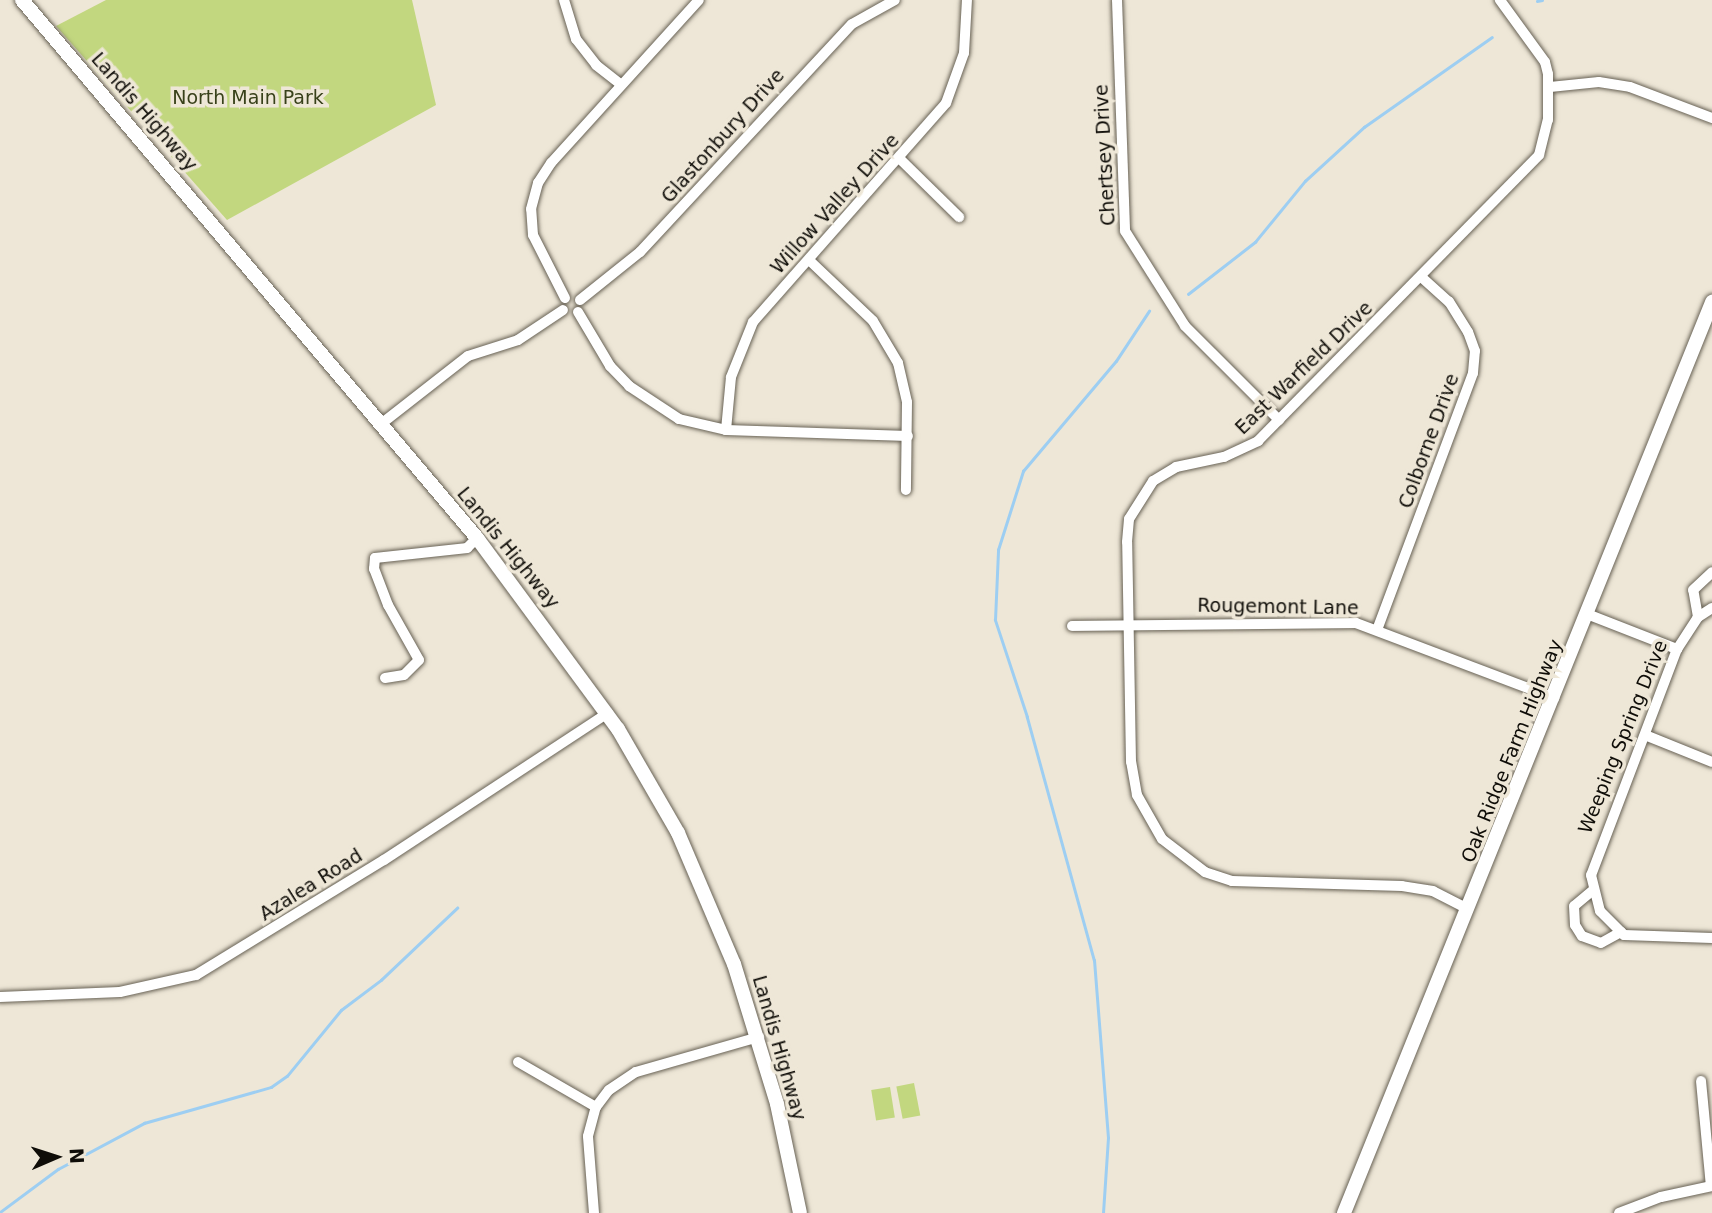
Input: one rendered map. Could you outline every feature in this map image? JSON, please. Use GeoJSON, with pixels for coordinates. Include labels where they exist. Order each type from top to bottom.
{"type":"FeatureCollection","features":[{"type":"Feature","properties":{"kind":"main road","name":"Landis Highway"},"geometry":{"type":"LineString","coordinates":[[22,0],[477,538],[608,713],[690,858],[759,1037],[800,1213]]}},
{"type":"Feature","properties":{"kind":"main road","name":"Oak Ridge Farm Highway"},"geometry":{"type":"LineString","coordinates":[[1344,1213],[1712,302]]}},
{"type":"Feature","properties":{"kind":"street"},"geometry":{"type":"LineString","coordinates":[[564,0],[576,39],[596,65],[620,85]]}},
{"type":"Feature","properties":{"kind":"street"},"geometry":{"type":"LineString","coordinates":[[563,310],[565,298],[542,261],[533,235],[531,209],[538,183],[551,163],[699,0]]}},
{"type":"Feature","properties":{"kind":"street","name":"Glastonbury Drive"},"geometry":{"type":"LineString","coordinates":[[580,300],[640,252],[852,24],[895,0]]}},
{"type":"Feature","properties":{"kind":"street","name":"Willow Valley Drive"},"geometry":{"type":"LineString","coordinates":[[726,430],[732,377],[753,322],[900,159],[946,103],[958,78],[964,53],[967,0]]}},
{"type":"Feature","properties":{"kind":"street","name":"Chertsey Drive"},"geometry":{"type":"LineString","coordinates":[[1117,0],[1125,231],[1185,326],[1279,420]]}},
{"type":"Feature","properties":{"kind":"street"},"geometry":{"type":"LineString","coordinates":[[1500,0],[1545,62],[1550,87],[1599,82],[1630,87],[1712,118]]}},
{"type":"Feature","properties":{"kind":"street","name":"East Warfield Drive"},"geometry":{"type":"LineString","coordinates":[[1468,909],[1433,891],[1402,886],[1232,881],[1205,872],[1162,839],[1137,794],[1130,705],[1127,541],[1129,519],[1139,496],[1176,467],[1243,451],[1279,420],[1421,277],[1539,155],[1548,120],[1550,87]]}},
{"type":"Feature","properties":{"kind":"street"},"geometry":{"type":"LineString","coordinates":[[900,159],[959,217]]}},
{"type":"Feature","properties":{"kind":"street"},"geometry":{"type":"LineString","coordinates":[[809,260],[863,309],[887,341],[904,384],[908,436],[905,490]]}},
{"type":"Feature","properties":{"kind":"street","name":"Colborne Drive"},"geometry":{"type":"LineString","coordinates":[[1377,630],[1473,373],[1475,351],[1468,332],[1449,302],[1421,277]]}},
{"type":"Feature","properties":{"kind":"street"},"geometry":{"type":"LineString","coordinates":[[565,298],[580,300],[578,312],[610,366],[629,386],[679,419],[726,430],[908,436]]}},
{"type":"Feature","properties":{"kind":"street"},"geometry":{"type":"LineString","coordinates":[[381,424],[468,356],[518,340],[563,310],[578,312]]}},
{"type":"Feature","properties":{"kind":"street"},"geometry":{"type":"LineString","coordinates":[[385,678],[404,675],[419,660],[388,605],[374,569],[375,558],[467,548],[477,538]]}},
{"type":"Feature","properties":{"kind":"street"},"geometry":{"type":"LineString","coordinates":[[1698,617],[1693,590],[1712,572]]}},
{"type":"Feature","properties":{"kind":"street","name":"Weeping Spring Drive"},"geometry":{"type":"LineString","coordinates":[[1712,608],[1698,617],[1677,649],[1596,853],[1592,891],[1574,906],[1575,925],[1582,936],[1601,943],[1621,932],[1650,939],[1712,938]]}},
{"type":"Feature","properties":{"kind":"street"},"geometry":{"type":"LineString","coordinates":[[1587,614],[1677,649]]}},
{"type":"Feature","properties":{"kind":"street","name":"Rougemont Lane"},"geometry":{"type":"LineString","coordinates":[[1072,626],[1356,623],[1554,698]]}},
{"type":"Feature","properties":{"kind":"street","name":"Azalea Road"},"geometry":{"type":"LineString","coordinates":[[0,997],[120,992],[196,975],[397,852],[608,713]]}},
{"type":"Feature","properties":{"kind":"street"},"geometry":{"type":"LineString","coordinates":[[1645,735],[1712,762]]}},
{"type":"Feature","properties":{"kind":"street"},"geometry":{"type":"LineString","coordinates":[[1592,891],[1600,911],[1621,932]]}},
{"type":"Feature","properties":{"kind":"street"},"geometry":{"type":"LineString","coordinates":[[594,1213],[588,1136],[596,1107],[609,1090],[636,1072],[759,1037]]}},
{"type":"Feature","properties":{"kind":"street"},"geometry":{"type":"LineString","coordinates":[[518,1062],[596,1107]]}},
{"type":"Feature","properties":{"kind":"street"},"geometry":{"type":"LineString","coordinates":[[1619,1213],[1661,1197],[1712,1186],[1701,1081]]}},
{"type":"Feature","properties":{"kind":"green space","name":"North Main Park"},"geometry":{"type":"Polygon","coordinates":[[[106,0],[412,0],[436,105],[227,220],[56,26],[106,0]]]}},
{"type":"Feature","properties":{"kind":"green space"},"geometry":{"type":"Polygon","coordinates":[[[914,1083],[920,1115],[903,1119],[896,1086],[914,1083]]]}},
{"type":"Feature","properties":{"kind":"green space"},"geometry":{"type":"Polygon","coordinates":[[[890,1087],[895,1118],[876,1121],[871,1090],[890,1087]]]}},
{"type":"Feature","properties":{"kind":"waterway"},"geometry":{"type":"LineString","coordinates":[[1537,1],[1542,0]]}},
{"type":"Feature","properties":{"kind":"waterway"},"geometry":{"type":"LineString","coordinates":[[1188,294],[1255,242],[1305,181],[1364,127],[1492,37]]}},
{"type":"Feature","properties":{"kind":"waterway"},"geometry":{"type":"LineString","coordinates":[[1103,1213],[1108,1138],[1094,961],[1027,717],[995,620],[998,550],[1023,471],[1116,361],[1149,311]]}},
{"type":"Feature","properties":{"kind":"waterway"},"geometry":{"type":"LineString","coordinates":[[0,1212],[58,1169],[144,1123],[271,1087],[287,1076],[341,1010],[381,980],[457,908]]}}]}
